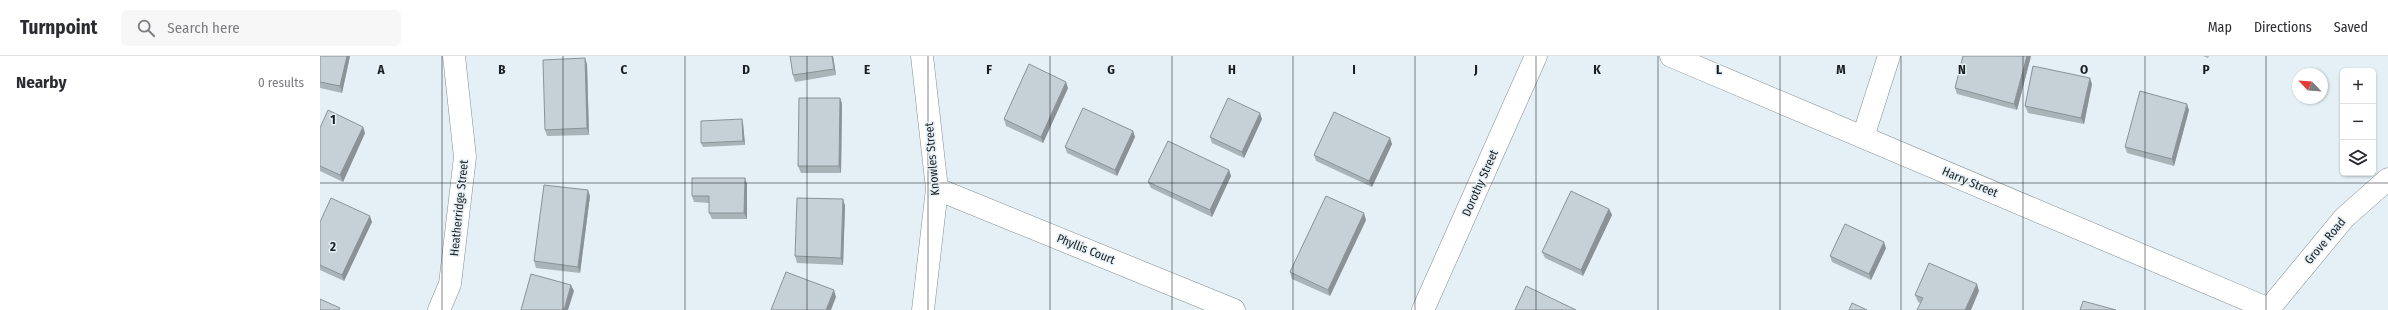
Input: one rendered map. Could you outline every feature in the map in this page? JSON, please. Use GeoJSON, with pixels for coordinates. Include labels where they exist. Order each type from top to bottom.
{"type":"FeatureCollection","features":[{"type":"Feature","properties":{"kind":"street","name":"Heatherridge Street"},"geometry":{"type":"LineString","coordinates":[[439,310],[450,284],[465,157],[454,56]]}},
{"type":"Feature","properties":{"kind":"street","name":"Knowles Street"},"geometry":{"type":"LineString","coordinates":[[922,56],[937,189],[923,310]]}},
{"type":"Feature","properties":{"kind":"street","name":"Dorothy Street"},"geometry":{"type":"LineString","coordinates":[[1424,310],[1536,56]]}},
{"type":"Feature","properties":{"kind":"street","name":"Harry Street"},"geometry":{"type":"LineString","coordinates":[[1672,56],[2268,309]]}},
{"type":"Feature","properties":{"kind":"street"},"geometry":{"type":"LineString","coordinates":[[1863,136],[1888,56]]}},
{"type":"Feature","properties":{"kind":"street","name":"Grove Road"},"geometry":{"type":"LineString","coordinates":[[2268,309],[2344,218],[2388,178]]}},
{"type":"Feature","properties":{"kind":"street","name":"Phyllis Court"},"geometry":{"type":"LineString","coordinates":[[937,189],[1234,310]]}},
{"type":"Feature","properties":{"kind":"building"},"geometry":{"type":"Polygon","coordinates":[[[320,56],[347,56],[340,86],[320,82],[320,56]]]}},
{"type":"Feature","properties":{"kind":"building"},"geometry":{"type":"Polygon","coordinates":[[[790,56],[832,56],[834,69],[793,75],[790,56]]]}},
{"type":"Feature","properties":{"kind":"building"},"geometry":{"type":"Polygon","coordinates":[[[1963,56],[2027,56],[2014,104],[1955,88],[1963,56]]]}},
{"type":"Feature","properties":{"kind":"building"},"geometry":{"type":"Polygon","coordinates":[[[585,58],[587,128],[545,130],[543,60],[585,58]]]}},
{"type":"Feature","properties":{"kind":"building"},"geometry":{"type":"Polygon","coordinates":[[[1029,64],[1066,82],[1041,137],[1004,119],[1029,64]]]}},
{"type":"Feature","properties":{"kind":"building"},"geometry":{"type":"Polygon","coordinates":[[[2033,66],[2090,78],[2081,118],[2025,106],[2033,66]]]}},
{"type":"Feature","properties":{"kind":"building"},"geometry":{"type":"Polygon","coordinates":[[[2140,91],[2187,104],[2172,159],[2125,147],[2140,91]]]}},
{"type":"Feature","properties":{"kind":"building"},"geometry":{"type":"Polygon","coordinates":[[[799,98],[840,98],[839,166],[798,166],[799,98]]]}},
{"type":"Feature","properties":{"kind":"building"},"geometry":{"type":"Polygon","coordinates":[[[1228,98],[1260,113],[1242,152],[1210,137],[1228,98]]]}},
{"type":"Feature","properties":{"kind":"building"},"geometry":{"type":"Polygon","coordinates":[[[1083,108],[1133,131],[1115,170],[1065,147],[1083,108]]]}},
{"type":"Feature","properties":{"kind":"building"},"geometry":{"type":"Polygon","coordinates":[[[328,110],[363,127],[340,175],[320,166],[320,128],[328,110]]]}},
{"type":"Feature","properties":{"kind":"building"},"geometry":{"type":"Polygon","coordinates":[[[1334,112],[1390,138],[1369,181],[1314,155],[1334,112]]]}},
{"type":"Feature","properties":{"kind":"building"},"geometry":{"type":"Polygon","coordinates":[[[742,119],[743,141],[701,143],[701,121],[742,119]]]}},
{"type":"Feature","properties":{"kind":"building"},"geometry":{"type":"Polygon","coordinates":[[[1168,141],[1229,170],[1210,210],[1148,182],[1168,141]]]}},
{"type":"Feature","properties":{"kind":"building"},"geometry":{"type":"Polygon","coordinates":[[[692,178],[745,178],[744,213],[709,213],[709,196],[692,196],[692,178]]]}},
{"type":"Feature","properties":{"kind":"building"},"geometry":{"type":"Polygon","coordinates":[[[544,185],[588,190],[578,267],[534,261],[544,185]]]}},
{"type":"Feature","properties":{"kind":"building"},"geometry":{"type":"Polygon","coordinates":[[[1571,191],[1609,209],[1581,270],[1542,252],[1571,191]]]}},
{"type":"Feature","properties":{"kind":"building"},"geometry":{"type":"Polygon","coordinates":[[[1326,196],[1364,213],[1328,290],[1290,272],[1326,196]]]}},
{"type":"Feature","properties":{"kind":"building"},"geometry":{"type":"Polygon","coordinates":[[[331,198],[370,216],[342,275],[320,265],[320,222],[331,198]]]}},
{"type":"Feature","properties":{"kind":"building"},"geometry":{"type":"Polygon","coordinates":[[[797,198],[843,199],[841,258],[795,256],[797,198]]]}},
{"type":"Feature","properties":{"kind":"building"},"geometry":{"type":"Polygon","coordinates":[[[1845,224],[1884,242],[1869,274],[1830,256],[1845,224]]]}},
{"type":"Feature","properties":{"kind":"building"},"geometry":{"type":"Polygon","coordinates":[[[1929,263],[1977,284],[1965,310],[1917,310],[1923,298],[1915,295],[1929,263]]]}},
{"type":"Feature","properties":{"kind":"building"},"geometry":{"type":"Polygon","coordinates":[[[786,272],[834,290],[826,310],[771,310],[786,272]]]}},
{"type":"Feature","properties":{"kind":"building"},"geometry":{"type":"Polygon","coordinates":[[[531,274],[571,285],[564,310],[521,310],[531,274]]]}},
{"type":"Feature","properties":{"kind":"building"},"geometry":{"type":"Polygon","coordinates":[[[1526,286],[1576,310],[1515,310],[1526,286]]]}},
{"type":"Feature","properties":{"kind":"building"},"geometry":{"type":"Polygon","coordinates":[[[320,299],[340,308],[339,310],[320,310],[320,299]]]}},
{"type":"Feature","properties":{"kind":"building"},"geometry":{"type":"Polygon","coordinates":[[[2083,301],[2116,310],[2080,310],[2083,301]]]}},
{"type":"Feature","properties":{"kind":"building"},"geometry":{"type":"Polygon","coordinates":[[[1852,303],[1867,310],[1849,310],[1852,303]]]}}]}
